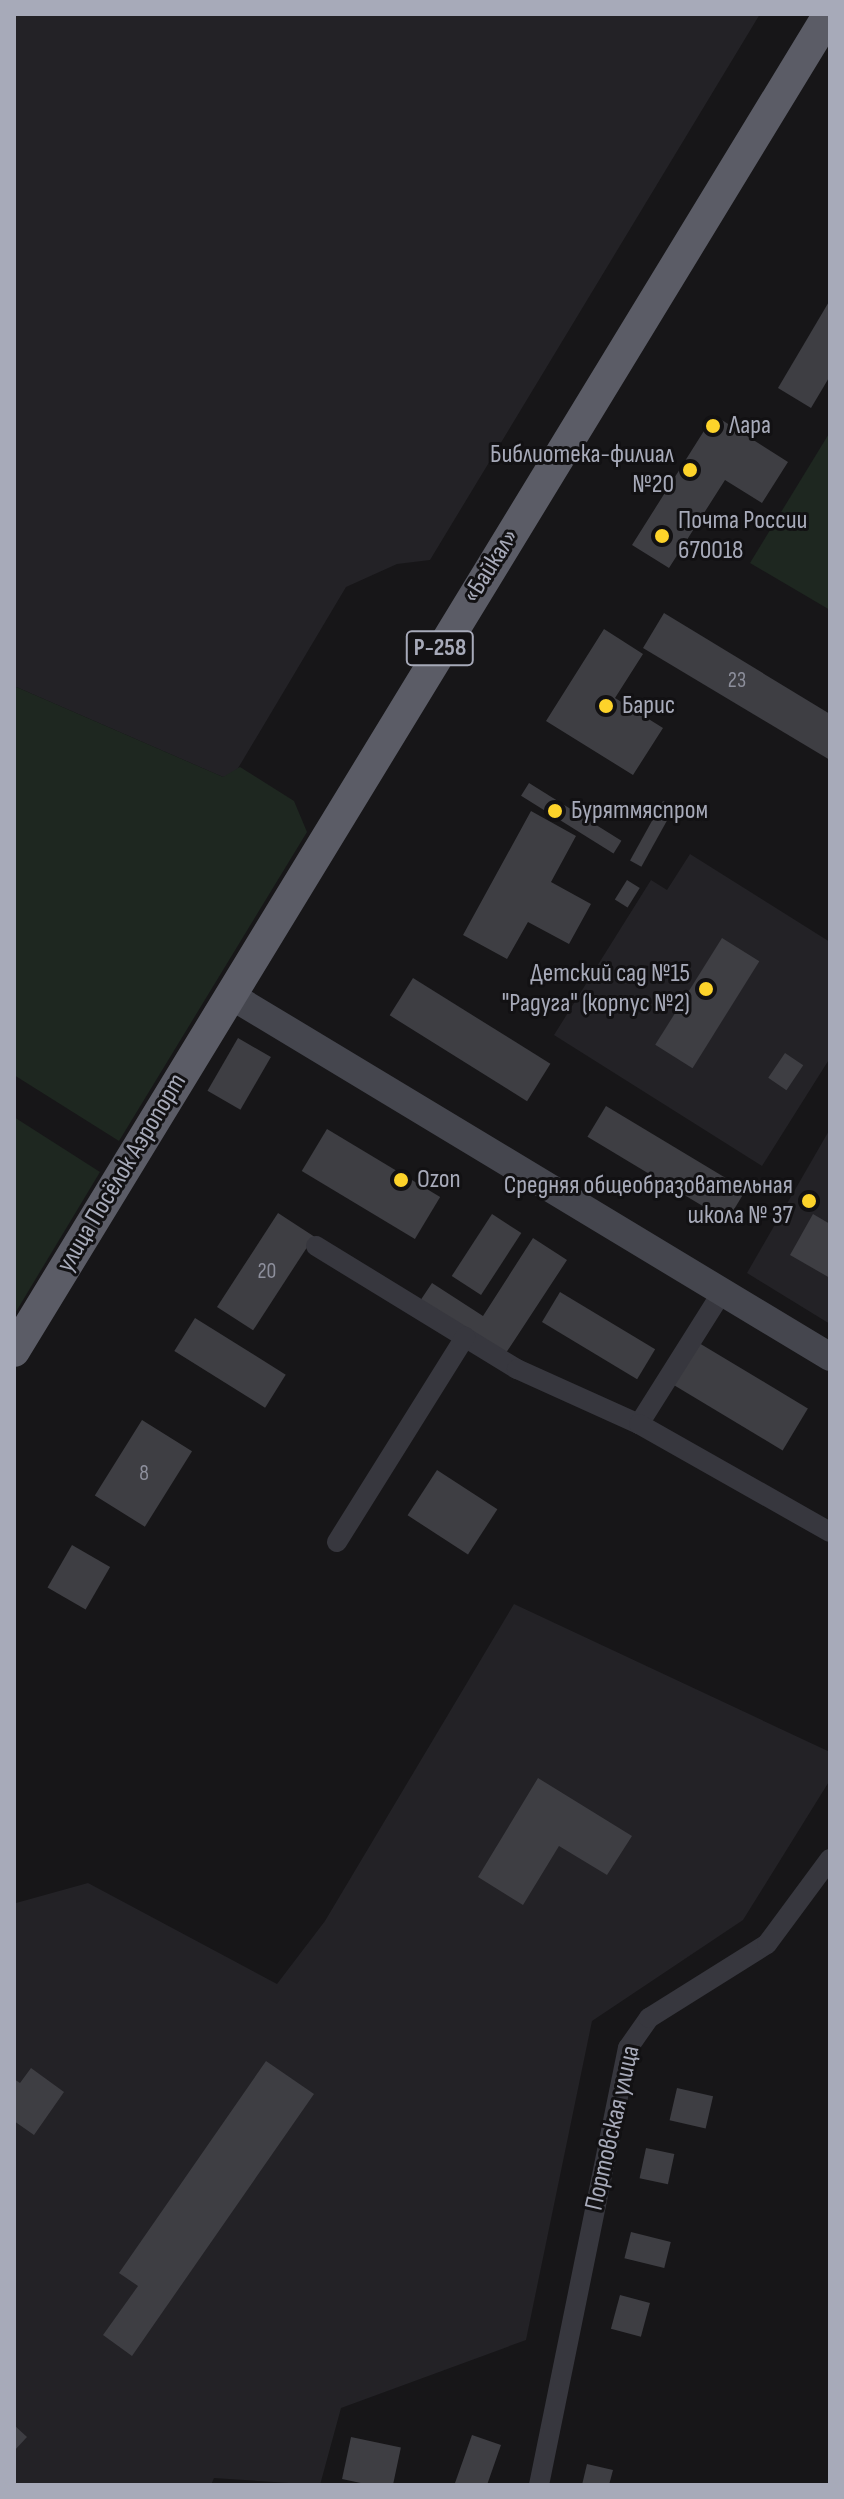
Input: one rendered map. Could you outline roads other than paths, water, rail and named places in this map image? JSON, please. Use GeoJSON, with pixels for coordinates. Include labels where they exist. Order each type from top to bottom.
{"type":"FeatureCollection","features":[{"type":"Feature","properties":{"kind":"highway","name":"«Байкал»"},"geometry":{"type":"LineString","coordinates":[[230,995],[829,14]]}},
{"type":"Feature","properties":{"kind":"highway","name":"улица Посёлок Аэропорт"},"geometry":{"type":"LineString","coordinates":[[14,1351],[230,995]]}},
{"type":"Feature","properties":{"kind":"main road"},"geometry":{"type":"LineString","coordinates":[[230,995],[830,1357]]}},
{"type":"Feature","properties":{"kind":"street"},"geometry":{"type":"LineString","coordinates":[[316,1246],[465,1337],[639,1424],[830,1532]]}},
{"type":"Feature","properties":{"kind":"street"},"geometry":{"type":"LineString","coordinates":[[639,1424],[722,1292]]}},
{"type":"Feature","properties":{"kind":"street"},"geometry":{"type":"LineString","coordinates":[[337,1542],[465,1337]]}},
{"type":"Feature","properties":{"kind":"street","name":"Портовская улица"},"geometry":{"type":"LineString","coordinates":[[539,2485],[628,2048],[649,2018],[767,1944],[830,1859]]}},
{"type":"Feature","properties":{"kind":"place","name":"Лара"},"geometry":{"type":"Point","coordinates":[713,426]}},
{"type":"Feature","properties":{"kind":"place","name":"Библиотека-филиал №20"},"geometry":{"type":"Point","coordinates":[690,470]}},
{"type":"Feature","properties":{"kind":"place","name":"Почта России 670018"},"geometry":{"type":"Point","coordinates":[662,536]}},
{"type":"Feature","properties":{"kind":"place","name":"Барис"},"geometry":{"type":"Point","coordinates":[606,706]}},
{"type":"Feature","properties":{"kind":"place","name":"Бурятмяспром"},"geometry":{"type":"Point","coordinates":[555,811]}},
{"type":"Feature","properties":{"kind":"place","name":"Детский сад №15 \"Радуга\" (корпус №2)"},"geometry":{"type":"Point","coordinates":[706,989]}},
{"type":"Feature","properties":{"kind":"place","name":"Ozon"},"geometry":{"type":"Point","coordinates":[401,1180]}},
{"type":"Feature","properties":{"kind":"place","name":"Средняя общеобразовательная школа № 37"},"geometry":{"type":"Point","coordinates":[809,1201]}}]}
